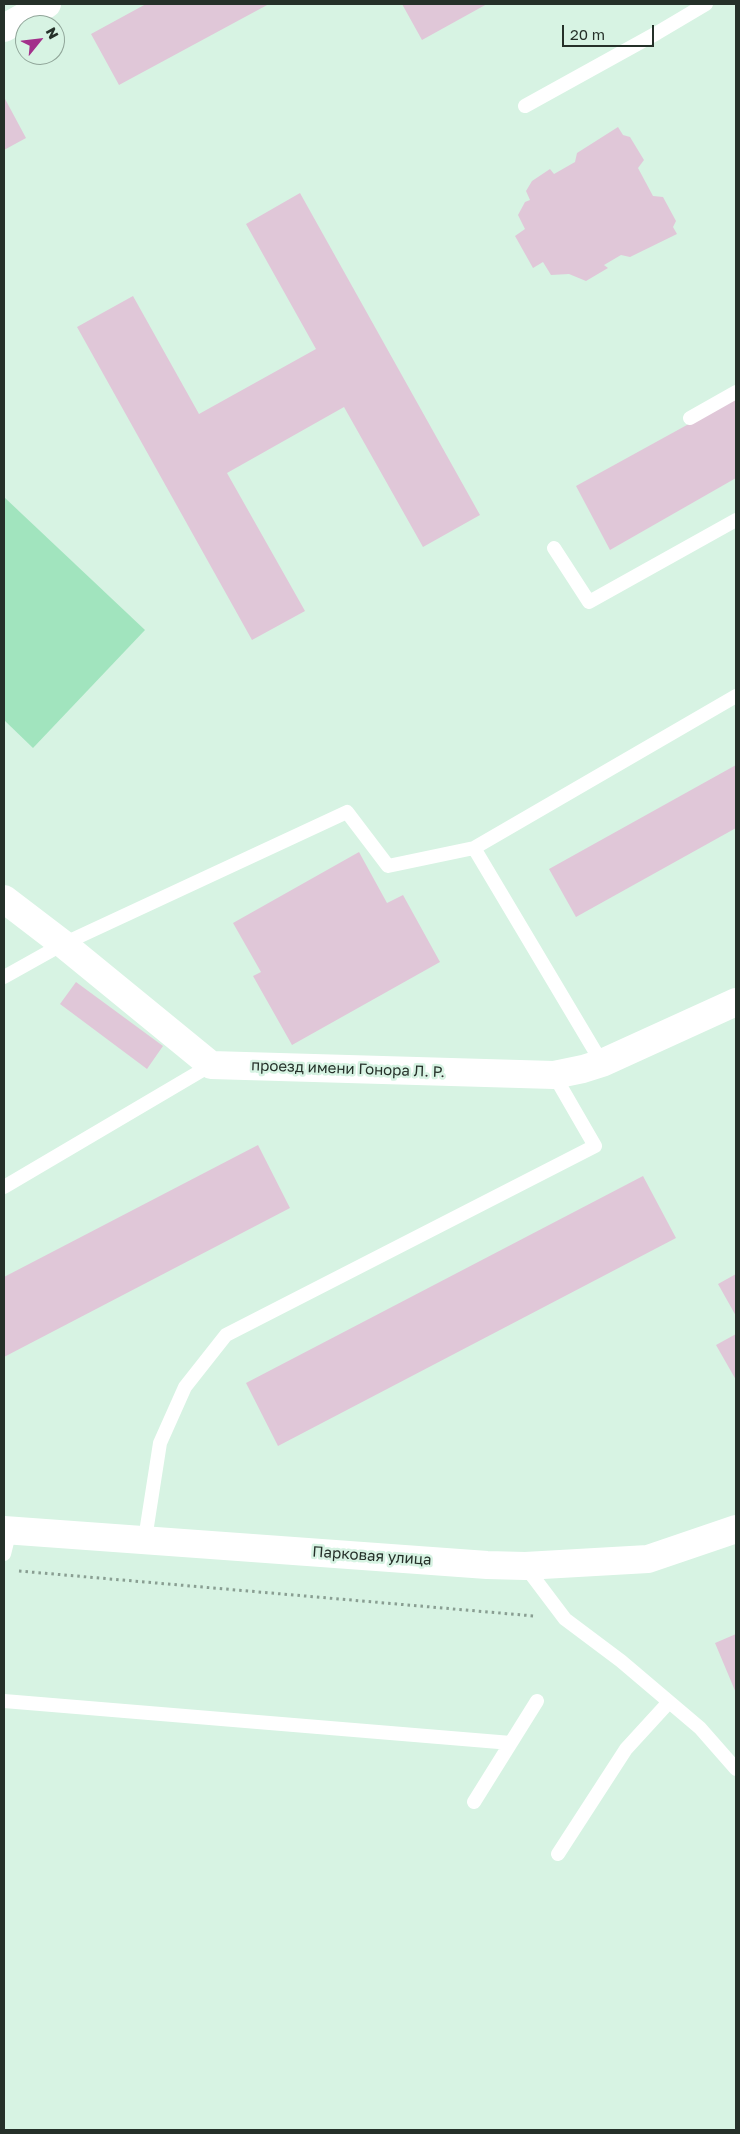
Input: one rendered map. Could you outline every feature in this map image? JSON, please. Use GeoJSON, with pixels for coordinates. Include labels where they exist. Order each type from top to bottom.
{"type":"FeatureCollection","features":[{"type":"Feature","properties":{"kind":"street"},"geometry":{"type":"LineString","coordinates":[[4,28],[47,4]]}},
{"type":"Feature","properties":{"kind":"street"},"geometry":{"type":"LineString","coordinates":[[4,899],[63,944],[211,1065]]}},
{"type":"Feature","properties":{"kind":"street","name":"проезд имени Гонора Л. Р."},"geometry":{"type":"LineString","coordinates":[[211,1065],[554,1075],[602,1063],[734,1008]]}},
{"type":"Feature","properties":{"kind":"street","name":"Парковая улица"},"geometry":{"type":"LineString","coordinates":[[6,1538],[145,1539],[487,1565],[525,1566],[648,1559],[736,1529]]}},
{"type":"Feature","properties":{"kind":"lane"},"geometry":{"type":"LineString","coordinates":[[525,106],[649,38],[706,4]]}},
{"type":"Feature","properties":{"kind":"lane"},"geometry":{"type":"LineString","coordinates":[[690,418],[736,392]]}},
{"type":"Feature","properties":{"kind":"lane"},"geometry":{"type":"LineString","coordinates":[[554,548],[589,602],[736,520]]}},
{"type":"Feature","properties":{"kind":"lane"},"geometry":{"type":"LineString","coordinates":[[4,977],[63,944],[348,812],[388,866],[474,848],[736,696]]}},
{"type":"Feature","properties":{"kind":"lane"},"geometry":{"type":"LineString","coordinates":[[474,848],[602,1063]]}},
{"type":"Feature","properties":{"kind":"lane"},"geometry":{"type":"LineString","coordinates":[[4,1187],[211,1065]]}},
{"type":"Feature","properties":{"kind":"lane"},"geometry":{"type":"LineString","coordinates":[[145,1539],[160,1443],[185,1387],[226,1335],[595,1146],[554,1075]]}},
{"type":"Feature","properties":{"kind":"lane"},"geometry":{"type":"LineString","coordinates":[[525,1566],[564,1619],[622,1661],[700,1728],[736,1769]]}},
{"type":"Feature","properties":{"kind":"lane"},"geometry":{"type":"LineString","coordinates":[[4,1701],[511,1743]]}},
{"type":"Feature","properties":{"kind":"lane"},"geometry":{"type":"LineString","coordinates":[[474,1802],[537,1701]]}},
{"type":"Feature","properties":{"kind":"lane"},"geometry":{"type":"LineString","coordinates":[[558,1854],[626,1749],[669,1702]]}},
{"type":"Feature","properties":{"kind":"path"},"geometry":{"type":"LineString","coordinates":[[13,1571],[564,1619]]}},
{"type":"Feature","properties":{"kind":"green space"},"geometry":{"type":"Polygon","coordinates":[[[4,497],[145,630],[33,748],[4,720],[4,497]]]}},
{"type":"Feature","properties":{"kind":"building"},"geometry":{"type":"Polygon","coordinates":[[[146,4],[269,4],[119,85],[91,34],[146,4]]]}},
{"type":"Feature","properties":{"kind":"building"},"geometry":{"type":"Polygon","coordinates":[[[402,4],[487,4],[422,40],[402,4]]]}},
{"type":"Feature","properties":{"kind":"building"},"geometry":{"type":"Polygon","coordinates":[[[4,97],[26,138],[4,150],[4,97]]]}},
{"type":"Feature","properties":{"kind":"building"},"geometry":{"type":"Polygon","coordinates":[[[618,127],[623,135],[630,137],[644,160],[638,168],[653,196],[663,197],[676,221],[673,227],[677,234],[630,257],[621,255],[604,265],[608,268],[586,281],[569,274],[551,275],[543,262],[533,268],[515,236],[525,229],[518,215],[525,202],[530,200],[526,191],[532,181],[550,169],[554,174],[575,162],[577,153],[618,127]]]}},
{"type":"Feature","properties":{"kind":"building"},"geometry":{"type":"Polygon","coordinates":[[[300,193],[480,515],[423,547],[344,407],[227,473],[305,611],[252,640],[77,327],[133,296],[199,414],[316,349],[246,224],[300,193]]]}},
{"type":"Feature","properties":{"kind":"building"},"geometry":{"type":"Polygon","coordinates":[[[736,398],[736,478],[610,550],[576,486],[736,398]]]}},
{"type":"Feature","properties":{"kind":"building"},"geometry":{"type":"Polygon","coordinates":[[[736,765],[736,828],[576,917],[549,869],[736,765]]]}},
{"type":"Feature","properties":{"kind":"building"},"geometry":{"type":"Polygon","coordinates":[[[359,852],[387,903],[403,895],[440,962],[292,1045],[253,976],[261,972],[233,923],[359,852]]]}},
{"type":"Feature","properties":{"kind":"building"},"geometry":{"type":"Polygon","coordinates":[[[76,982],[163,1046],[147,1069],[60,1004],[76,982]]]}},
{"type":"Feature","properties":{"kind":"building"},"geometry":{"type":"Polygon","coordinates":[[[258,1145],[290,1208],[4,1357],[4,1277],[258,1145]]]}},
{"type":"Feature","properties":{"kind":"building"},"geometry":{"type":"Polygon","coordinates":[[[643,1176],[676,1238],[278,1446],[246,1383],[643,1176]]]}},
{"type":"Feature","properties":{"kind":"building"},"geometry":{"type":"Polygon","coordinates":[[[736,1274],[736,1316],[718,1284],[736,1274]]]}},
{"type":"Feature","properties":{"kind":"building"},"geometry":{"type":"Polygon","coordinates":[[[736,1334],[736,1380],[716,1345],[736,1334]]]}},
{"type":"Feature","properties":{"kind":"building"},"geometry":{"type":"Polygon","coordinates":[[[736,1634],[736,1693],[715,1643],[736,1634]]]}}]}
